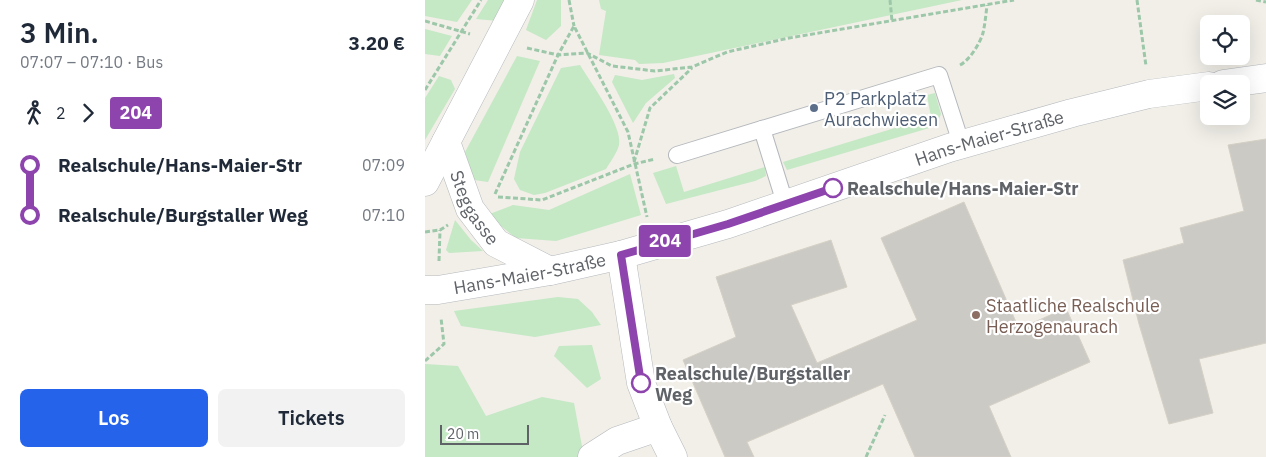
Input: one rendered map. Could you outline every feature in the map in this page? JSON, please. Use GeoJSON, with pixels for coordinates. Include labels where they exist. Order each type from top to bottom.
{"type":"FeatureCollection","features":[{"type":"Feature","properties":{"kind":"street","name":"Steggasse"},"geometry":{"type":"LineString","coordinates":[[425,182],[520,0]]}},
{"type":"Feature","properties":{"kind":"street"},"geometry":{"type":"LineString","coordinates":[[1250,80],[1266,78]]}},
{"type":"Feature","properties":{"kind":"street","name":"Hans-Maier-Straße"},"geometry":{"type":"LineString","coordinates":[[431,290],[550,271],[621,255],[728,224],[949,148],[1072,113],[1149,94],[1200,87]]}},
{"type":"Feature","properties":{"kind":"street","name":"Steggasse"},"geometry":{"type":"LineString","coordinates":[[445,142],[470,209],[496,243],[550,271]]}},
{"type":"Feature","properties":{"kind":"street"},"geometry":{"type":"LineString","coordinates":[[621,255],[641,383],[658,427],[673,457]]}},
{"type":"Feature","properties":{"kind":"street"},"geometry":{"type":"LineString","coordinates":[[592,457],[617,440],[658,427]]}},
{"type":"Feature","properties":{"kind":"lane"},"geometry":{"type":"LineString","coordinates":[[677,154],[939,75],[961,146]]}},
{"type":"Feature","properties":{"kind":"lane"},"geometry":{"type":"LineString","coordinates":[[762,129],[785,203]]}},
{"type":"Feature","properties":{"kind":"path"},"geometry":{"type":"LineString","coordinates":[[425,90],[481,0]]}},
{"type":"Feature","properties":{"kind":"path"},"geometry":{"type":"LineString","coordinates":[[569,0],[574,26],[628,132],[654,244]]}},
{"type":"Feature","properties":{"kind":"path"},"geometry":{"type":"LineString","coordinates":[[890,0],[892,21]]}},
{"type":"Feature","properties":{"kind":"path"},"geometry":{"type":"LineString","coordinates":[[558,55],[587,53],[612,66],[655,71],[692,67],[727,52],[789,38],[1014,0]]}},
{"type":"Feature","properties":{"kind":"path"},"geometry":{"type":"LineString","coordinates":[[1137,0],[1149,94]]}},
{"type":"Feature","properties":{"kind":"path"},"geometry":{"type":"LineString","coordinates":[[1256,0],[1266,2]]}},
{"type":"Feature","properties":{"kind":"path"},"geometry":{"type":"LineString","coordinates":[[939,75],[963,64],[974,51],[983,34],[987,5]]}},
{"type":"Feature","properties":{"kind":"path"},"geometry":{"type":"LineString","coordinates":[[574,26],[558,55],[494,196],[543,200],[634,164]]}},
{"type":"Feature","properties":{"kind":"path"},"geometry":{"type":"LineString","coordinates":[[634,164],[650,108],[692,67]]}},
{"type":"Feature","properties":{"kind":"path"},"geometry":{"type":"LineString","coordinates":[[425,232],[440,230]]}},
{"type":"Feature","properties":{"kind":"path"},"geometry":{"type":"LineString","coordinates":[[425,361],[444,344],[431,290]]}},
{"type":"Feature","properties":{"kind":"path"},"geometry":{"type":"LineString","coordinates":[[425,355],[431,355]]}},
{"type":"Feature","properties":{"kind":"path"},"geometry":{"type":"LineString","coordinates":[[866,457],[885,415]]}},
{"type":"Feature","properties":{"kind":"green space"},"geometry":{"type":"Polygon","coordinates":[[[425,0],[472,0],[457,22],[425,16],[425,0]]]}},
{"type":"Feature","properties":{"kind":"green space"},"geometry":{"type":"Polygon","coordinates":[[[488,0],[507,0],[498,21],[476,19],[488,0]]]}},
{"type":"Feature","properties":{"kind":"green space"},"geometry":{"type":"Polygon","coordinates":[[[537,0],[561,0],[561,26],[546,40],[526,30],[537,0]]]}},
{"type":"Feature","properties":{"kind":"green space"},"geometry":{"type":"Polygon","coordinates":[[[599,0],[962,0],[663,63],[639,64],[635,60],[599,55],[606,11],[601,9],[599,0]]]}},
{"type":"Feature","properties":{"kind":"green space"},"geometry":{"type":"Polygon","coordinates":[[[425,29],[452,36],[440,56],[425,54],[425,29]]]}},
{"type":"Feature","properties":{"kind":"green space"},"geometry":{"type":"Polygon","coordinates":[[[517,56],[540,61],[488,182],[474,180],[465,152],[517,56]]]}},
{"type":"Feature","properties":{"kind":"green space"},"geometry":{"type":"Polygon","coordinates":[[[580,65],[605,104],[616,127],[619,137],[617,151],[606,169],[545,193],[534,195],[520,190],[514,179],[520,152],[561,68],[580,65]]]}},
{"type":"Feature","properties":{"kind":"green space"},"geometry":{"type":"Polygon","coordinates":[[[674,74],[675,78],[646,103],[633,123],[612,82],[615,75],[642,80],[674,74]]]}},
{"type":"Feature","properties":{"kind":"green space"},"geometry":{"type":"Polygon","coordinates":[[[439,76],[451,80],[455,89],[425,140],[425,98],[439,76]]]}},
{"type":"Feature","properties":{"kind":"green space"},"geometry":{"type":"Polygon","coordinates":[[[935,93],[941,114],[936,126],[787,170],[783,162],[931,117],[927,95],[935,93]]]}},
{"type":"Feature","properties":{"kind":"green space"},"geometry":{"type":"Polygon","coordinates":[[[676,166],[684,192],[765,167],[766,176],[755,181],[666,204],[653,173],[676,166]]]}},
{"type":"Feature","properties":{"kind":"green space"},"geometry":{"type":"Polygon","coordinates":[[[630,174],[641,215],[556,241],[516,238],[487,215],[513,205],[549,210],[630,174]]]}},
{"type":"Feature","properties":{"kind":"green space"},"geometry":{"type":"Polygon","coordinates":[[[455,220],[471,240],[483,251],[449,253],[446,250],[455,220]]]}},
{"type":"Feature","properties":{"kind":"green space"},"geometry":{"type":"Polygon","coordinates":[[[558,297],[578,299],[592,312],[601,325],[535,337],[461,326],[454,311],[558,297]]]}},
{"type":"Feature","properties":{"kind":"green space"},"geometry":{"type":"Polygon","coordinates":[[[592,345],[601,379],[587,388],[554,356],[559,346],[592,345]]]}},
{"type":"Feature","properties":{"kind":"green space"},"geometry":{"type":"Polygon","coordinates":[[[425,364],[458,366],[486,416],[542,397],[574,403],[584,457],[425,457],[425,364]]]}},
{"type":"Feature","properties":{"kind":"building"},"geometry":{"type":"Polygon","coordinates":[[[1266,139],[1266,343],[1199,359],[1213,413],[1169,424],[1139,324],[1123,260],[1184,243],[1180,228],[1244,211],[1228,145],[1266,139]]]}},
{"type":"Feature","properties":{"kind":"building","name":"Staatliche Realschule Herzogenaurach"},"geometry":{"type":"Polygon","coordinates":[[[964,202],[1019,329],[1066,308],[1090,362],[989,406],[1011,457],[915,457],[883,384],[747,442],[754,457],[725,457],[683,360],[736,337],[716,277],[831,240],[847,287],[791,305],[817,363],[917,320],[881,238],[964,202]]]}},
{"type":"Feature","properties":{"kind":"bus line","name":"204"},"geometry":{"type":"LineString","coordinates":[[641,383],[621,255],[728,224],[833,188]]}},
{"type":"Feature","properties":{"kind":"place","name":"P2 Parkplatz Aurachwiesen"},"geometry":{"type":"Point","coordinates":[814,108]}},
{"type":"Feature","properties":{"kind":"place","name":"Realschule/Hans-Maier-Str"},"geometry":{"type":"Point","coordinates":[833,188]}},
{"type":"Feature","properties":{"kind":"place","name":"Staatliche Realschule Herzogenaurach"},"geometry":{"type":"Point","coordinates":[976,315]}},
{"type":"Feature","properties":{"kind":"place","name":"Realschule/Burgstaller Weg"},"geometry":{"type":"Point","coordinates":[641,383]}}]}
